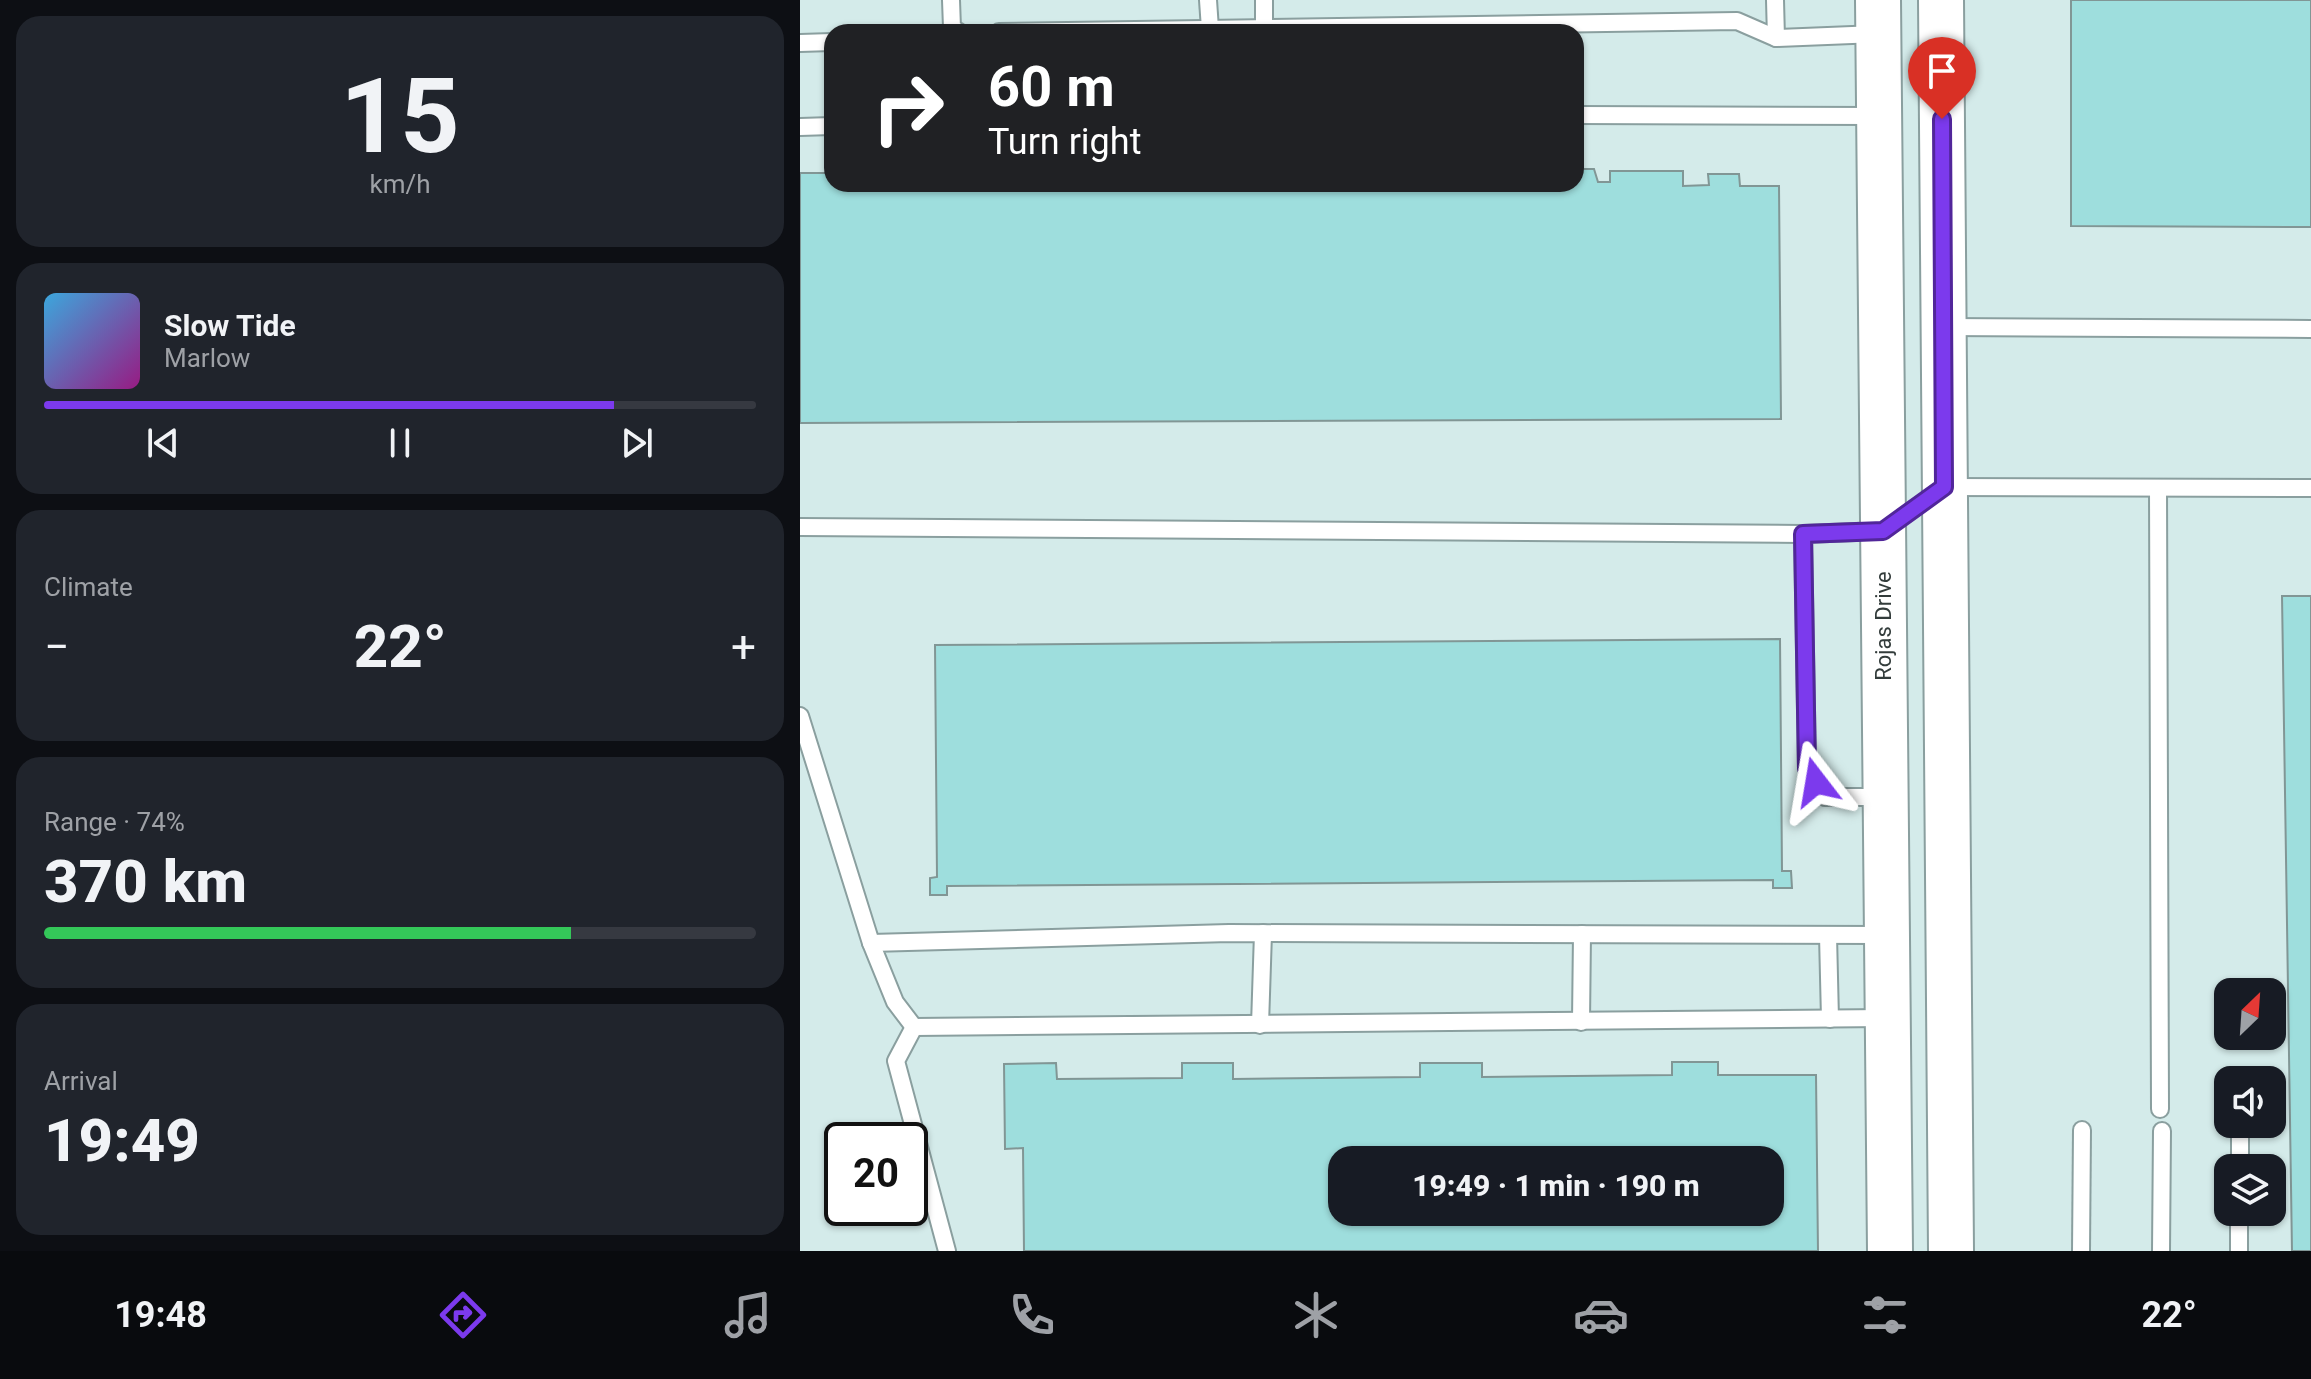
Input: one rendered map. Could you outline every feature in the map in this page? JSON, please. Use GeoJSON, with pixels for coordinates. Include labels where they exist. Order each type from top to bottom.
{"type":"FeatureCollection","features":[{"type":"Feature","properties":{"kind":"main road"},"geometry":{"type":"LineString","coordinates":[[1941,0],[1951,1251]]}},
{"type":"Feature","properties":{"kind":"main road","name":"Rojas Drive"},"geometry":{"type":"LineString","coordinates":[[1878,17],[1890,1251]]}},
{"type":"Feature","properties":{"kind":"main road"},"geometry":{"type":"LineString","coordinates":[[1883,531],[1944,487]]}},
{"type":"Feature","properties":{"kind":"lane"},"geometry":{"type":"LineString","coordinates":[[951,0],[952,24]]}},
{"type":"Feature","properties":{"kind":"lane"},"geometry":{"type":"LineString","coordinates":[[1208,0],[1210,24]]}},
{"type":"Feature","properties":{"kind":"lane"},"geometry":{"type":"LineString","coordinates":[[1264,0],[1264,24]]}},
{"type":"Feature","properties":{"kind":"lane"},"geometry":{"type":"LineString","coordinates":[[1775,0],[1776,38]]}},
{"type":"Feature","properties":{"kind":"lane"},"geometry":{"type":"LineString","coordinates":[[1560,24],[1737,21],[1776,38],[1878,17]]}},
{"type":"Feature","properties":{"kind":"lane"},"geometry":{"type":"LineString","coordinates":[[800,43],[824,42]]}},
{"type":"Feature","properties":{"kind":"lane"},"geometry":{"type":"LineString","coordinates":[[1584,115],[1879,116]]}},
{"type":"Feature","properties":{"kind":"lane"},"geometry":{"type":"LineString","coordinates":[[800,127],[824,126]]}},
{"type":"Feature","properties":{"kind":"lane"},"geometry":{"type":"LineString","coordinates":[[1943,327],[2311,329]]}},
{"type":"Feature","properties":{"kind":"lane"},"geometry":{"type":"LineString","coordinates":[[1944,487],[2311,488]]}},
{"type":"Feature","properties":{"kind":"lane"},"geometry":{"type":"LineString","coordinates":[[2158,488],[2160,1109]]}},
{"type":"Feature","properties":{"kind":"lane"},"geometry":{"type":"LineString","coordinates":[[800,527],[1803,534],[1883,531]]}},
{"type":"Feature","properties":{"kind":"lane"},"geometry":{"type":"LineString","coordinates":[[1803,534],[1807,768],[1825,797],[1885,797]]}},
{"type":"Feature","properties":{"kind":"lane"},"geometry":{"type":"LineString","coordinates":[[800,716],[871,943],[895,1002],[914,1027]]}},
{"type":"Feature","properties":{"kind":"lane"},"geometry":{"type":"LineString","coordinates":[[871,943],[1263,933],[1887,935]]}},
{"type":"Feature","properties":{"kind":"lane"},"geometry":{"type":"LineString","coordinates":[[1260,1025],[1263,933]]}},
{"type":"Feature","properties":{"kind":"lane"},"geometry":{"type":"LineString","coordinates":[[1581,1022],[1582,934]]}},
{"type":"Feature","properties":{"kind":"lane"},"geometry":{"type":"LineString","coordinates":[[1828,935],[1830,1019]]}},
{"type":"Feature","properties":{"kind":"lane"},"geometry":{"type":"LineString","coordinates":[[914,1027],[1888,1018]]}},
{"type":"Feature","properties":{"kind":"lane"},"geometry":{"type":"LineString","coordinates":[[914,1027],[896,1061],[947,1251]]}},
{"type":"Feature","properties":{"kind":"lane"},"geometry":{"type":"LineString","coordinates":[[2081,1251],[2082,1130]]}},
{"type":"Feature","properties":{"kind":"lane"},"geometry":{"type":"LineString","coordinates":[[2161,1251],[2162,1131]]}},
{"type":"Feature","properties":{"kind":"lane"},"geometry":{"type":"LineString","coordinates":[[2239,1226],[2239,1251]]}},
{"type":"Feature","properties":{"kind":"building"},"geometry":{"type":"Polygon","coordinates":[[[2071,0],[2311,0],[2311,227],[2071,226],[2071,0]]]}},
{"type":"Feature","properties":{"kind":"building"},"geometry":{"type":"Polygon","coordinates":[[[1584,169],[1594,169],[1598,182],[1610,182],[1610,171],[1683,171],[1683,186],[1709,185],[1708,174],[1739,174],[1740,186],[1779,186],[1781,419],[800,423],[800,173],[824,173],[824,192],[1584,192],[1584,169]]]}},
{"type":"Feature","properties":{"kind":"building"},"geometry":{"type":"Polygon","coordinates":[[[2282,596],[2311,596],[2311,1251],[2292,1251],[2282,596]]]}},
{"type":"Feature","properties":{"kind":"building"},"geometry":{"type":"Polygon","coordinates":[[[1780,639],[1782,871],[1791,871],[1792,888],[1773,888],[1773,880],[947,886],[947,895],[930,895],[930,878],[937,877],[935,645],[1780,639]]]}},
{"type":"Feature","properties":{"kind":"building"},"geometry":{"type":"Polygon","coordinates":[[[1672,1062],[1718,1062],[1718,1075],[1816,1075],[1818,1251],[1024,1251],[1023,1148],[1005,1149],[1004,1064],[1056,1063],[1057,1079],[1182,1078],[1182,1063],[1233,1063],[1233,1079],[1420,1077],[1420,1063],[1482,1063],[1482,1077],[1672,1075],[1672,1062]]]}},
{"type":"Feature","properties":{"kind":"route"},"geometry":{"type":"LineString","coordinates":[[1816,782],[1807,768],[1803,534],[1883,531],[1944,487],[1942,119]]}}]}
